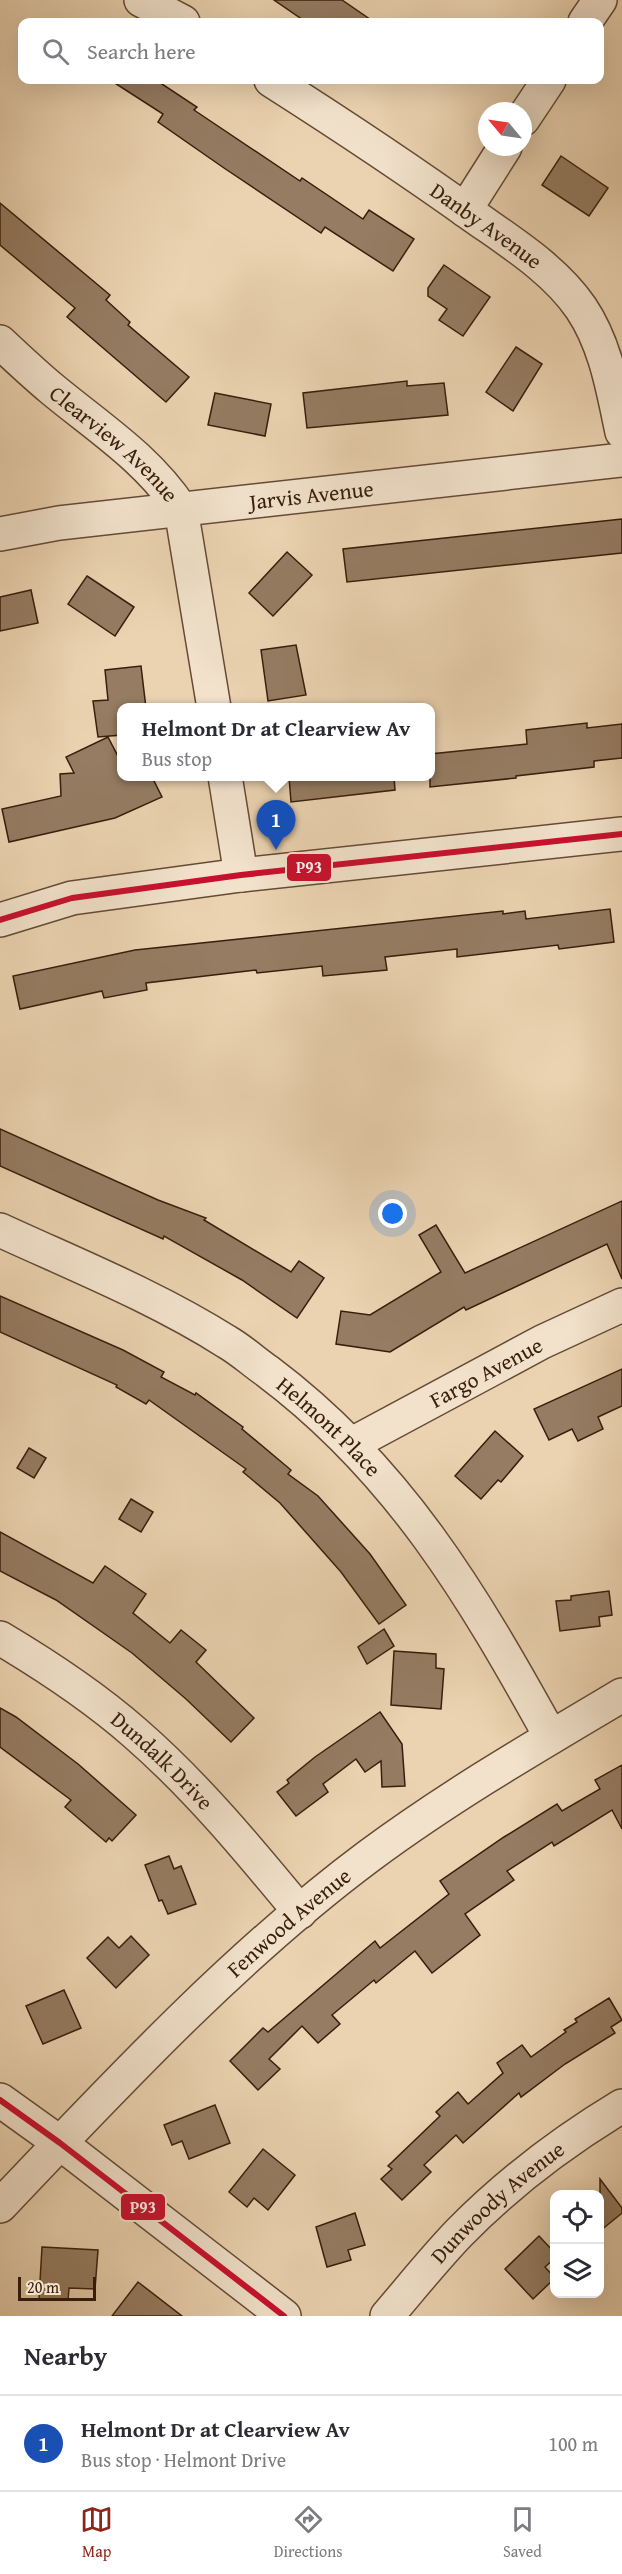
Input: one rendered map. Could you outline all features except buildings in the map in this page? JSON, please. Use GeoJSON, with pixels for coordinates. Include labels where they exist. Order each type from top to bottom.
{"type":"FeatureCollection","features":[{"type":"Feature","properties":{"kind":"street"},"geometry":{"type":"LineString","coordinates":[[141,0],[175,18]]}},
{"type":"Feature","properties":{"kind":"street"},"geometry":{"type":"LineString","coordinates":[[588,18],[600,0]]}},
{"type":"Feature","properties":{"kind":"street","name":"Danby Avenue"},"geometry":{"type":"LineString","coordinates":[[277,84],[385,152],[539,264],[581,307],[600,342],[622,432]]}},
{"type":"Feature","properties":{"kind":"street"},"geometry":{"type":"LineString","coordinates":[[532,106],[546,84]]}},
{"type":"Feature","properties":{"kind":"street"},"geometry":{"type":"LineString","coordinates":[[465,210],[499,156]]}},
{"type":"Feature","properties":{"kind":"street","name":"Clearview Avenue"},"geometry":{"type":"LineString","coordinates":[[0,342],[52,389],[146,465],[164,484],[181,509],[213,703]]}},
{"type":"Feature","properties":{"kind":"street","name":"Jarvis Avenue"},"geometry":{"type":"LineString","coordinates":[[0,534],[59,523],[622,460]]}},
{"type":"Feature","properties":{"kind":"street"},"geometry":{"type":"LineString","coordinates":[[226,781],[242,874]]}},
{"type":"Feature","properties":{"kind":"street"},"geometry":{"type":"LineString","coordinates":[[0,920],[72,898],[242,874],[622,834]]}},
{"type":"Feature","properties":{"kind":"street","name":"Helmont Place"},"geometry":{"type":"LineString","coordinates":[[0,1230],[145,1296],[228,1342],[297,1394],[352,1444],[409,1510],[452,1568],[494,1635],[551,1737]]}},
{"type":"Feature","properties":{"kind":"street","name":"Fargo Avenue"},"geometry":{"type":"LineString","coordinates":[[352,1444],[542,1342],[622,1305]]}},
{"type":"Feature","properties":{"kind":"street","name":"Dundalk Drive"},"geometry":{"type":"LineString","coordinates":[[0,1638],[80,1690],[134,1732],[184,1779],[234,1833],[300,1912]]}},
{"type":"Feature","properties":{"kind":"street","name":"Fenwood Avenue"},"geometry":{"type":"LineString","coordinates":[[0,2206],[168,2034],[300,1912],[369,1857],[439,1807],[622,1695]]}},
{"type":"Feature","properties":{"kind":"street"},"geometry":{"type":"LineString","coordinates":[[0,2100],[60,2143],[284,2316]]}},
{"type":"Feature","properties":{"kind":"street","name":"Dunwoody Avenue"},"geometry":{"type":"LineString","coordinates":[[387,2316],[458,2234],[489,2204],[576,2135],[622,2106]]}},
{"type":"Feature","properties":{"kind":"transit line","name":"P93"},"geometry":{"type":"LineString","coordinates":[[0,920],[72,898],[241,875],[622,834]]}},
{"type":"Feature","properties":{"kind":"transit line","name":"P93"},"geometry":{"type":"LineString","coordinates":[[0,2100],[60,2143],[284,2316]]}},
{"type":"Feature","properties":{"kind":"place","name":"Helmont Dr at Clearview Av"},"geometry":{"type":"Point","coordinates":[276,850]}}]}
